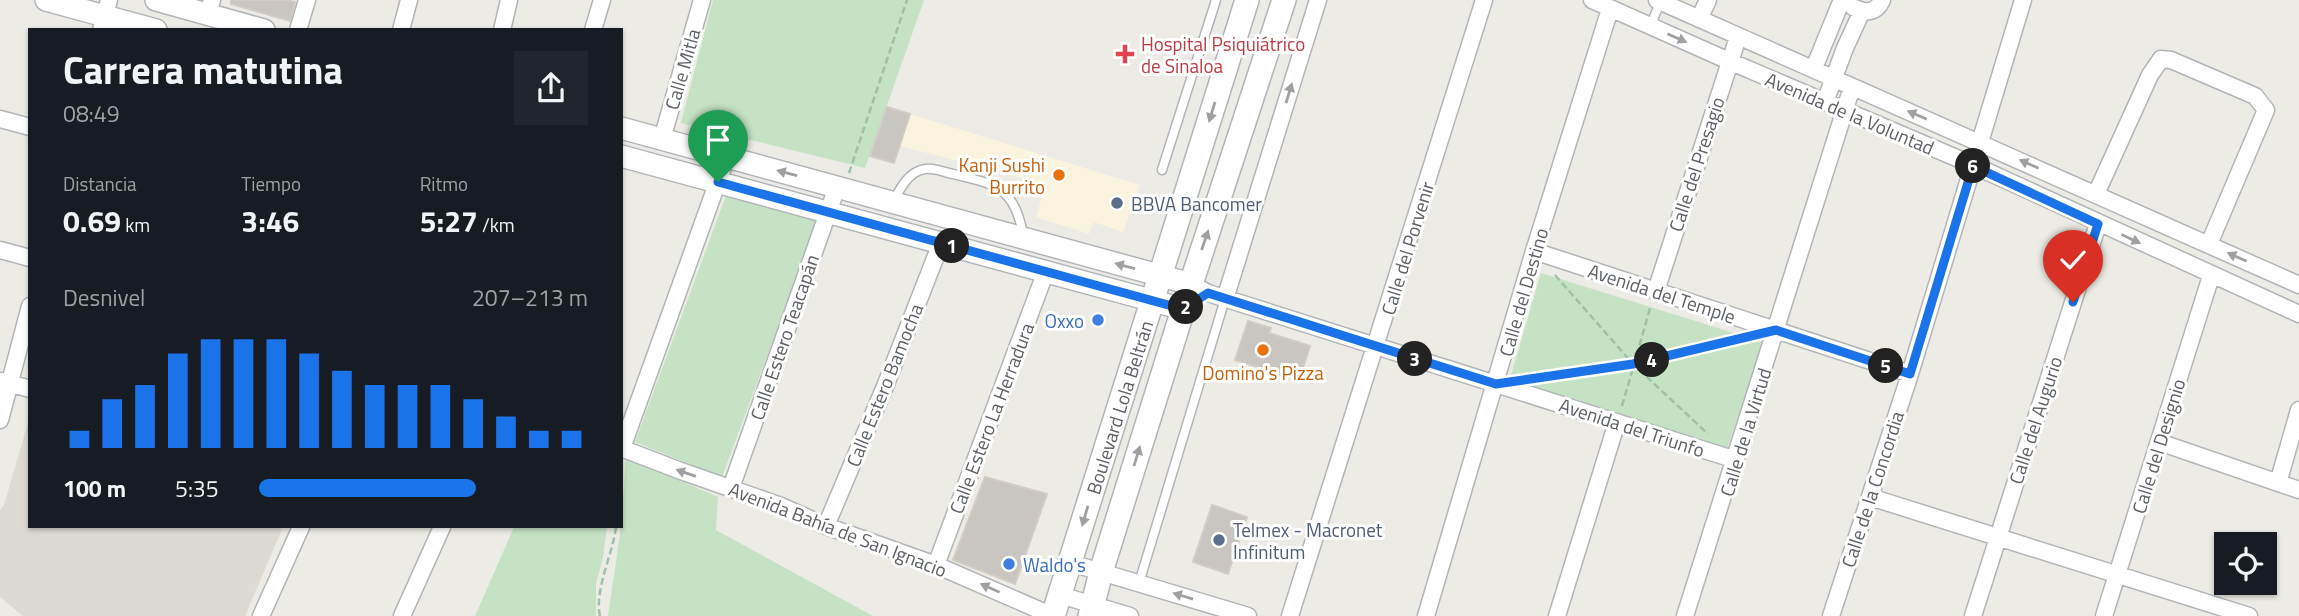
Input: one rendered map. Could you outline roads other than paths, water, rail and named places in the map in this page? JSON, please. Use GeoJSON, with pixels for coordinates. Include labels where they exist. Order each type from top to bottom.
{"type":"FeatureCollection","features":[{"type":"Feature","properties":{"kind":"main road","name":"Boulevard Lola Beltrán"},"geometry":{"type":"LineString","coordinates":[[1055,609],[1247,0]]}},
{"type":"Feature","properties":{"kind":"main road","name":"Boulevard Lola Beltrán"},"geometry":{"type":"LineString","coordinates":[[1091,610],[1183,309],[1200,288],[1283,0]]}},
{"type":"Feature","properties":{"kind":"street"},"geometry":{"type":"LineString","coordinates":[[46,0],[149,28]]}},
{"type":"Feature","properties":{"kind":"street"},"geometry":{"type":"LineString","coordinates":[[156,0],[210,7],[259,28]]}},
{"type":"Feature","properties":{"kind":"street"},"geometry":{"type":"LineString","coordinates":[[299,28],[307,0]]}},
{"type":"Feature","properties":{"kind":"street"},"geometry":{"type":"LineString","coordinates":[[402,28],[409,0]]}},
{"type":"Feature","properties":{"kind":"street"},"geometry":{"type":"LineString","coordinates":[[502,28],[509,0]]}},
{"type":"Feature","properties":{"kind":"street"},"geometry":{"type":"LineString","coordinates":[[594,28],[602,0]]}},
{"type":"Feature","properties":{"kind":"street","name":"Calle Mitla"},"geometry":{"type":"LineString","coordinates":[[662,139],[702,0]]}},
{"type":"Feature","properties":{"kind":"street"},"geometry":{"type":"LineString","coordinates":[[1225,299],[1318,0]]}},
{"type":"Feature","properties":{"kind":"street","name":"Calle del Porvenir"},"geometry":{"type":"LineString","coordinates":[[1290,616],[1484,0]]}},
{"type":"Feature","properties":{"kind":"street","name":"Avenida de la Voluntad"},"geometry":{"type":"LineString","coordinates":[[1592,0],[1973,166],[2299,314]]}},
{"type":"Feature","properties":{"kind":"street"},"geometry":{"type":"LineString","coordinates":[[1699,19],[1708,0]]}},
{"type":"Feature","properties":{"kind":"street"},"geometry":{"type":"LineString","coordinates":[[1814,68],[1841,1],[1862,11],[1875,10],[1882,0]]}},
{"type":"Feature","properties":{"kind":"street","name":"Calle de la Concordia"},"geometry":{"type":"LineString","coordinates":[[1831,616],[1910,374],[2023,0]]}},
{"type":"Feature","properties":{"kind":"street","name":"Avenida de la Voluntad"},"geometry":{"type":"LineString","coordinates":[[1659,1],[2299,285]]}},
{"type":"Feature","properties":{"kind":"street","name":"Calle del Destino"},"geometry":{"type":"LineString","coordinates":[[1426,616],[1534,251],[1610,9]]}},
{"type":"Feature","properties":{"kind":"street"},"geometry":{"type":"LineString","coordinates":[[1825,102],[1862,11]]}},
{"type":"Feature","properties":{"kind":"street","name":"Calle del Presagio"},"geometry":{"type":"LineString","coordinates":[[1656,291],[1738,37]]}},
{"type":"Feature","properties":{"kind":"street"},"geometry":{"type":"LineString","coordinates":[[1826,40],[1845,48]]}},
{"type":"Feature","properties":{"kind":"street"},"geometry":{"type":"LineString","coordinates":[[2096,194],[2150,75],[2161,59],[2171,60],[2255,96],[2266,110],[2209,244]]}},
{"type":"Feature","properties":{"kind":"street","name":"Calle de la Virtud"},"geometry":{"type":"LineString","coordinates":[[1685,616],[1853,87]]}},
{"type":"Feature","properties":{"kind":"street"},"geometry":{"type":"LineString","coordinates":[[0,119],[28,126]]}},
{"type":"Feature","properties":{"kind":"street"},"geometry":{"type":"LineString","coordinates":[[623,129],[1200,288]]}},
{"type":"Feature","properties":{"kind":"street"},"geometry":{"type":"LineString","coordinates":[[623,445],[727,156]]}},
{"type":"Feature","properties":{"kind":"street"},"geometry":{"type":"LineString","coordinates":[[623,157],[1183,309]]}},
{"type":"Feature","properties":{"kind":"street","name":"Calle Estero Teacapán"},"geometry":{"type":"LineString","coordinates":[[731,488],[828,212],[841,188]]}},
{"type":"Feature","properties":{"kind":"street","name":"Calle del Augurio"},"geometry":{"type":"LineString","coordinates":[[1973,616],[2098,224]]}},
{"type":"Feature","properties":{"kind":"street","name":"Calle Estero Bamocha"},"geometry":{"type":"LineString","coordinates":[[826,526],[886,384],[941,243]]}},
{"type":"Feature","properties":{"kind":"street"},"geometry":{"type":"LineString","coordinates":[[0,250],[28,257]]}},
{"type":"Feature","properties":{"kind":"street","name":"Avenida del Temple"},"geometry":{"type":"LineString","coordinates":[[1534,251],[1910,374]]}},
{"type":"Feature","properties":{"kind":"street","name":"Calle Estero La Herradura"},"geometry":{"type":"LineString","coordinates":[[936,565],[1045,271]]}},
{"type":"Feature","properties":{"kind":"street","name":"Calle del Designio"},"geometry":{"type":"LineString","coordinates":[[2104,616],[2211,276]]}},
{"type":"Feature","properties":{"kind":"street","name":"Avenida del Triunfo"},"geometry":{"type":"LineString","coordinates":[[1200,288],[1225,299],[1736,460]]}},
{"type":"Feature","properties":{"kind":"street"},"geometry":{"type":"LineString","coordinates":[[0,420],[5,382],[28,312]]}},
{"type":"Feature","properties":{"kind":"street"},"geometry":{"type":"LineString","coordinates":[[5,382],[28,388]]}},
{"type":"Feature","properties":{"kind":"street"},"geometry":{"type":"LineString","coordinates":[[2278,483],[2299,410]]}},
{"type":"Feature","properties":{"kind":"street"},"geometry":{"type":"LineString","coordinates":[[1557,616],[1617,422]]}},
{"type":"Feature","properties":{"kind":"street"},"geometry":{"type":"LineString","coordinates":[[2159,442],[2299,490]]}},
{"type":"Feature","properties":{"kind":"street","name":"Avenida Bahía de San Ignacio"},"geometry":{"type":"LineString","coordinates":[[623,448],[1055,609],[1091,610],[1129,616]]}},
{"type":"Feature","properties":{"kind":"street"},"geometry":{"type":"LineString","coordinates":[[1870,497],[2243,615]]}},
{"type":"Feature","properties":{"kind":"street"},"geometry":{"type":"LineString","coordinates":[[261,616],[301,528]]}},
{"type":"Feature","properties":{"kind":"street"},"geometry":{"type":"LineString","coordinates":[[402,616],[442,528]]}},
{"type":"Feature","properties":{"kind":"street"},"geometry":{"type":"LineString","coordinates":[[1071,563],[1139,583],[1211,611],[1248,616]]}},
{"type":"Feature","properties":{"kind":"lane"},"geometry":{"type":"LineString","coordinates":[[1162,170],[1216,0]]}},
{"type":"Feature","properties":{"kind":"lane"},"geometry":{"type":"LineString","coordinates":[[1650,27],[1659,1]]}},
{"type":"Feature","properties":{"kind":"lane"},"geometry":{"type":"LineString","coordinates":[[892,202],[904,183],[919,170],[928,168],[980,180],[1007,195],[1016,205],[1024,238]]}},
{"type":"Feature","properties":{"kind":"lane"},"geometry":{"type":"LineString","coordinates":[[1139,583],[1225,299]]}},
{"type":"Feature","properties":{"kind":"place","name":"Hospital Psiquiátrico de Sinaloa"},"geometry":{"type":"Point","coordinates":[1125,54]}},
{"type":"Feature","properties":{"kind":"place","name":"Kanji Sushi Burrito"},"geometry":{"type":"Point","coordinates":[1059,175]}},
{"type":"Feature","properties":{"kind":"place","name":"BBVA Bancomer"},"geometry":{"type":"Point","coordinates":[1117,203]}},
{"type":"Feature","properties":{"kind":"place","name":"Oxxo"},"geometry":{"type":"Point","coordinates":[1098,320]}},
{"type":"Feature","properties":{"kind":"place","name":"Domino's Pizza"},"geometry":{"type":"Point","coordinates":[1263,350]}},
{"type":"Feature","properties":{"kind":"place","name":"Telmex - Macronet Infinitum"},"geometry":{"type":"Point","coordinates":[1219,540]}},
{"type":"Feature","properties":{"kind":"place","name":"Waldo's"},"geometry":{"type":"Point","coordinates":[1009,564]}}]}
